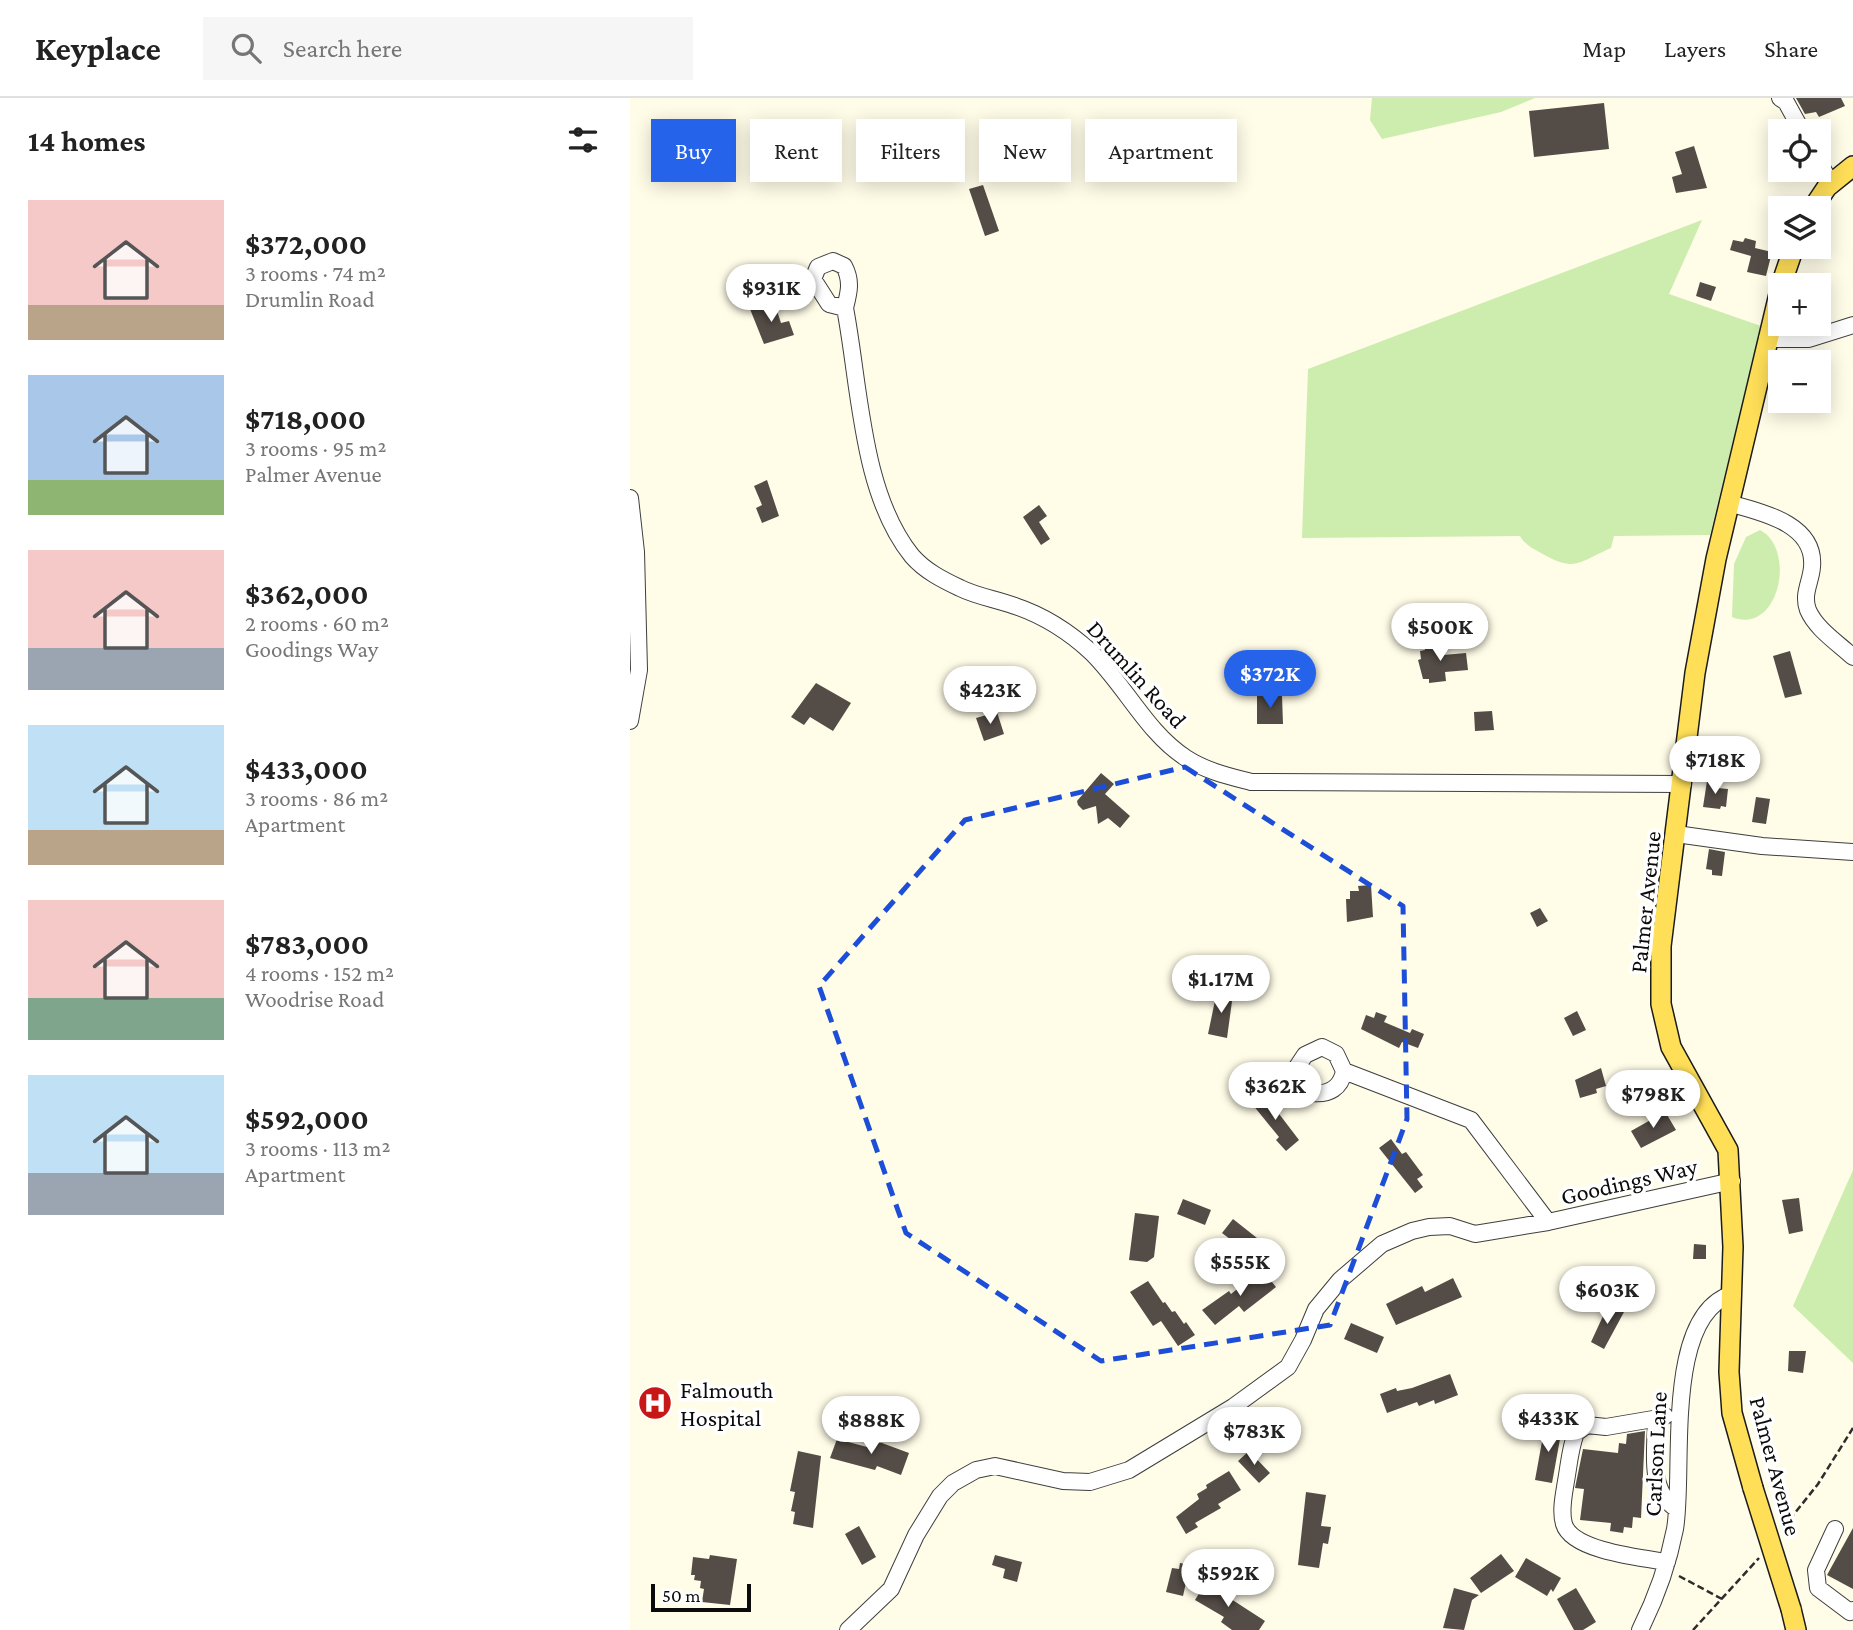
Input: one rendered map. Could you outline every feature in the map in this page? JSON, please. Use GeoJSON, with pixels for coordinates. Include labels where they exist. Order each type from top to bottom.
{"type":"FeatureCollection","features":[{"type":"Feature","properties":{"kind":"main road"},"geometry":{"type":"LineString","coordinates":[[1822,196],[1831,184],[1853,166]]}},
{"type":"Feature","properties":{"kind":"main road","name":"Palmer Avenue"},"geometry":{"type":"LineString","coordinates":[[1769,336],[1728,503],[1695,673],[1661,946],[1661,1004],[1671,1047],[1728,1150],[1732,1181],[1733,1294],[1729,1373],[1732,1413],[1796,1630]]}},
{"type":"Feature","properties":{"kind":"street"},"geometry":{"type":"LineString","coordinates":[[1780,98],[1786,102],[1795,119]]}},
{"type":"Feature","properties":{"kind":"street","name":"Drumlin Road"},"geometry":{"type":"LineString","coordinates":[[845,308],[880,497],[898,535],[914,558],[937,578],[976,596],[1013,605],[1058,624],[1091,653],[1167,743],[1186,758],[1215,773],[1251,782],[1683,784]]}},
{"type":"Feature","properties":{"kind":"street"},"geometry":{"type":"LineString","coordinates":[[1768,339],[1809,339],[1853,325]]}},
{"type":"Feature","properties":{"kind":"street"},"geometry":{"type":"LineString","coordinates":[[630,498],[636,552],[639,670],[630,720]]}},
{"type":"Feature","properties":{"kind":"street"},"geometry":{"type":"LineString","coordinates":[[1728,503],[1772,515],[1805,539],[1812,566],[1805,601],[1818,625],[1853,657]]}},
{"type":"Feature","properties":{"kind":"street"},"geometry":{"type":"LineString","coordinates":[[1676,834],[1762,846],[1853,852]]}},
{"type":"Feature","properties":{"kind":"street","name":"Goodings Way"},"geometry":{"type":"LineString","coordinates":[[1344,1071],[1471,1120],[1548,1222],[1732,1181]]}},
{"type":"Feature","properties":{"kind":"street"},"geometry":{"type":"LineString","coordinates":[[848,1630],[891,1589],[916,1535],[940,1496],[953,1483],[976,1469],[995,1466],[1063,1481],[1090,1482],[1129,1470],[1233,1407],[1287,1367],[1303,1340],[1315,1309],[1340,1280],[1382,1244],[1429,1227],[1450,1226],[1475,1234],[1548,1222]]}},
{"type":"Feature","properties":{"kind":"street","name":"Carlson Lane"},"geometry":{"type":"LineString","coordinates":[[1640,1630],[1666,1565],[1677,1509],[1678,1414],[1682,1381],[1701,1324],[1711,1305],[1720,1297],[1733,1294]]}},
{"type":"Feature","properties":{"kind":"street"},"geometry":{"type":"LineString","coordinates":[[1666,1565],[1577,1540],[1567,1533],[1563,1522],[1565,1489],[1576,1433],[1587,1425],[1606,1427],[1678,1414]]}},
{"type":"Feature","properties":{"kind":"street"},"geometry":{"type":"LineString","coordinates":[[1659,1418],[1656,1425],[1656,1477],[1667,1503],[1677,1509]]}},
{"type":"Feature","properties":{"kind":"street"},"geometry":{"type":"LineString","coordinates":[[1835,1529],[1816,1570],[1818,1588],[1850,1612],[1853,1609]]}},
{"type":"Feature","properties":{"kind":"path"},"geometry":{"type":"LineString","coordinates":[[1666,1565],[1722,1599]]}},
{"type":"Feature","properties":{"kind":"highlighted area"},"geometry":{"type":"Polygon","coordinates":[[[1185,767],[1403,906],[1407,1119],[1330,1325],[1101,1361],[906,1233],[819,986],[965,820],[1185,767]]]}},
{"type":"Feature","properties":{"kind":"green space"},"geometry":{"type":"Polygon","coordinates":[[[1372,98],[1535,98],[1501,112],[1382,139],[1370,120],[1372,98]]]}},
{"type":"Feature","properties":{"kind":"green space"},"geometry":{"type":"Polygon","coordinates":[[[1702,220],[1669,294],[1761,326],[1710,535],[1614,536],[1611,548],[1584,561],[1570,564],[1535,550],[1520,536],[1302,538],[1308,369],[1702,220]]]}},
{"type":"Feature","properties":{"kind":"green space"},"geometry":{"type":"Polygon","coordinates":[[[1760,530],[1771,540],[1778,554],[1778,588],[1771,603],[1761,614],[1748,619],[1732,617],[1734,564],[1746,537],[1760,530]]]}},
{"type":"Feature","properties":{"kind":"green space"},"geometry":{"type":"Polygon","coordinates":[[[1853,1170],[1853,1363],[1793,1306],[1853,1170]]]}},
{"type":"Feature","properties":{"kind":"building"},"geometry":{"type":"Polygon","coordinates":[[[1796,98],[1841,98],[1845,106],[1819,117],[1816,112],[1805,114],[1796,98]]]}},
{"type":"Feature","properties":{"kind":"building"},"geometry":{"type":"Polygon","coordinates":[[[1604,103],[1609,149],[1534,157],[1529,111],[1604,103]]]}},
{"type":"Feature","properties":{"kind":"building"},"geometry":{"type":"Polygon","coordinates":[[[1694,146],[1707,188],[1676,193],[1672,177],[1682,174],[1675,152],[1694,146]]]}},
{"type":"Feature","properties":{"kind":"building"},"geometry":{"type":"Polygon","coordinates":[[[983,185],[999,231],[985,236],[969,189],[983,185]]]}},
{"type":"Feature","properties":{"kind":"building"},"geometry":{"type":"Polygon","coordinates":[[[1745,238],[1756,241],[1755,248],[1768,251],[1768,259],[1770,259],[1766,276],[1747,272],[1751,256],[1730,250],[1733,240],[1743,242],[1745,238]]]}},
{"type":"Feature","properties":{"kind":"building"},"geometry":{"type":"Polygon","coordinates":[[[1700,282],[1716,287],[1711,301],[1696,296],[1700,282]]]}},
{"type":"Feature","properties":{"kind":"building"},"geometry":{"type":"Polygon","coordinates":[[[770,302],[773,310],[776,308],[781,323],[789,321],[794,335],[764,344],[750,309],[770,302]]]}},
{"type":"Feature","properties":{"kind":"building"},"geometry":{"type":"Polygon","coordinates":[[[767,480],[779,516],[762,523],[756,508],[762,505],[754,486],[767,480]]]}},
{"type":"Feature","properties":{"kind":"building"},"geometry":{"type":"Polygon","coordinates":[[[1039,505],[1047,516],[1039,522],[1050,539],[1041,545],[1023,517],[1039,505]]]}},
{"type":"Feature","properties":{"kind":"building"},"geometry":{"type":"Polygon","coordinates":[[[1435,640],[1436,651],[1443,650],[1443,655],[1466,653],[1468,670],[1445,672],[1446,681],[1429,683],[1429,679],[1423,679],[1418,660],[1421,659],[1420,651],[1425,650],[1424,641],[1435,640]]]}},
{"type":"Feature","properties":{"kind":"building"},"geometry":{"type":"Polygon","coordinates":[[[1790,651],[1802,694],[1785,698],[1773,656],[1790,651]]]}},
{"type":"Feature","properties":{"kind":"building"},"geometry":{"type":"Polygon","coordinates":[[[816,683],[851,703],[833,731],[810,717],[804,725],[791,717],[816,683]]]}},
{"type":"Feature","properties":{"kind":"building"},"geometry":{"type":"Polygon","coordinates":[[[1257,695],[1282,696],[1283,724],[1257,724],[1257,695]]]}},
{"type":"Feature","properties":{"kind":"building"},"geometry":{"type":"Polygon","coordinates":[[[1492,711],[1494,730],[1475,731],[1474,712],[1492,711]]]}},
{"type":"Feature","properties":{"kind":"building"},"geometry":{"type":"Polygon","coordinates":[[[997,712],[1004,734],[984,741],[976,718],[997,712]]]}},
{"type":"Feature","properties":{"kind":"building"},"geometry":{"type":"Polygon","coordinates":[[[1101,773],[1114,784],[1105,794],[1130,816],[1120,828],[1108,818],[1098,824],[1096,806],[1083,810],[1078,805],[1077,801],[1101,773]]]}},
{"type":"Feature","properties":{"kind":"building"},"geometry":{"type":"Polygon","coordinates":[[[1707,781],[1719,782],[1718,788],[1728,789],[1726,807],[1703,807],[1707,781]]]}},
{"type":"Feature","properties":{"kind":"building"},"geometry":{"type":"Polygon","coordinates":[[[1756,797],[1770,799],[1766,824],[1752,822],[1756,797]]]}},
{"type":"Feature","properties":{"kind":"building"},"geometry":{"type":"Polygon","coordinates":[[[1709,849],[1725,852],[1722,876],[1712,875],[1712,870],[1706,869],[1709,849]]]}},
{"type":"Feature","properties":{"kind":"building"},"geometry":{"type":"Polygon","coordinates":[[[1371,885],[1373,917],[1347,922],[1346,899],[1350,899],[1350,891],[1359,891],[1358,886],[1371,885]]]}},
{"type":"Feature","properties":{"kind":"building"},"geometry":{"type":"Polygon","coordinates":[[[1540,908],[1548,921],[1537,927],[1530,913],[1540,908]]]}},
{"type":"Feature","properties":{"kind":"building"},"geometry":{"type":"Polygon","coordinates":[[[1217,991],[1233,994],[1227,1038],[1208,1034],[1217,991]]]}},
{"type":"Feature","properties":{"kind":"building"},"geometry":{"type":"Polygon","coordinates":[[[1577,1011],[1586,1030],[1573,1036],[1564,1018],[1577,1011]]]}},
{"type":"Feature","properties":{"kind":"building"},"geometry":{"type":"Polygon","coordinates":[[[1376,1012],[1387,1016],[1384,1022],[1410,1033],[1412,1029],[1424,1034],[1418,1048],[1402,1042],[1399,1048],[1361,1029],[1366,1015],[1374,1018],[1376,1012]]]}},
{"type":"Feature","properties":{"kind":"building"},"geometry":{"type":"Polygon","coordinates":[[[1601,1068],[1606,1086],[1596,1089],[1597,1093],[1580,1098],[1575,1080],[1601,1068]]]}},
{"type":"Feature","properties":{"kind":"building"},"geometry":{"type":"Polygon","coordinates":[[[1255,1093],[1266,1105],[1270,1102],[1299,1140],[1286,1151],[1276,1140],[1279,1137],[1248,1099],[1255,1093]]]}},
{"type":"Feature","properties":{"kind":"building"},"geometry":{"type":"Polygon","coordinates":[[[1666,1113],[1676,1130],[1641,1148],[1631,1131],[1666,1113]]]}},
{"type":"Feature","properties":{"kind":"building"},"geometry":{"type":"Polygon","coordinates":[[[1391,1139],[1402,1154],[1406,1152],[1423,1175],[1417,1179],[1423,1187],[1415,1193],[1379,1148],[1391,1139]]]}},
{"type":"Feature","properties":{"kind":"building"},"geometry":{"type":"Polygon","coordinates":[[[1799,1198],[1803,1231],[1789,1234],[1782,1200],[1799,1198]]]}},
{"type":"Feature","properties":{"kind":"building"},"geometry":{"type":"Polygon","coordinates":[[[1183,1199],[1211,1210],[1205,1225],[1177,1214],[1183,1199]]]}},
{"type":"Feature","properties":{"kind":"building"},"geometry":{"type":"Polygon","coordinates":[[[1135,1213],[1159,1216],[1154,1257],[1147,1262],[1129,1260],[1135,1213]]]}},
{"type":"Feature","properties":{"kind":"building"},"geometry":{"type":"Polygon","coordinates":[[[1233,1219],[1257,1238],[1247,1252],[1222,1233],[1233,1219]]]}},
{"type":"Feature","properties":{"kind":"building"},"geometry":{"type":"Polygon","coordinates":[[[1694,1244],[1706,1245],[1706,1259],[1693,1259],[1694,1244]]]}},
{"type":"Feature","properties":{"kind":"building"},"geometry":{"type":"Polygon","coordinates":[[[1263,1271],[1276,1287],[1244,1312],[1239,1306],[1215,1325],[1202,1310],[1229,1291],[1231,1294],[1241,1286],[1243,1288],[1263,1271]]]}},
{"type":"Feature","properties":{"kind":"building"},"geometry":{"type":"Polygon","coordinates":[[[1453,1278],[1462,1297],[1396,1325],[1386,1304],[1422,1286],[1425,1292],[1453,1278]]]}},
{"type":"Feature","properties":{"kind":"building"},"geometry":{"type":"Polygon","coordinates":[[[1148,1281],[1163,1303],[1165,1302],[1172,1312],[1175,1311],[1184,1324],[1186,1322],[1195,1335],[1178,1346],[1161,1321],[1153,1326],[1130,1292],[1148,1281]]]}},
{"type":"Feature","properties":{"kind":"building"},"geometry":{"type":"Polygon","coordinates":[[[1609,1303],[1624,1312],[1604,1349],[1591,1342],[1609,1303]]]}},
{"type":"Feature","properties":{"kind":"building"},"geometry":{"type":"Polygon","coordinates":[[[1351,1323],[1384,1337],[1377,1353],[1344,1339],[1351,1323]]]}},
{"type":"Feature","properties":{"kind":"building"},"geometry":{"type":"Polygon","coordinates":[[[1789,1351],[1806,1351],[1803,1373],[1788,1371],[1789,1351]]]}},
{"type":"Feature","properties":{"kind":"building"},"geometry":{"type":"Polygon","coordinates":[[[1450,1374],[1458,1395],[1435,1404],[1434,1400],[1419,1406],[1417,1402],[1387,1413],[1380,1394],[1396,1388],[1397,1391],[1412,1388],[1450,1374]]]}},
{"type":"Feature","properties":{"kind":"building"},"geometry":{"type":"Polygon","coordinates":[[[1545,1425],[1562,1428],[1552,1483],[1535,1480],[1545,1425]]]}},
{"type":"Feature","properties":{"kind":"building"},"geometry":{"type":"Polygon","coordinates":[[[1645,1431],[1641,1518],[1633,1517],[1632,1528],[1624,1527],[1623,1533],[1610,1531],[1611,1523],[1580,1520],[1584,1489],[1575,1488],[1583,1449],[1618,1453],[1619,1443],[1626,1444],[1627,1434],[1645,1431]]]}},
{"type":"Feature","properties":{"kind":"building"},"geometry":{"type":"Polygon","coordinates":[[[837,1439],[867,1447],[869,1442],[882,1443],[909,1453],[901,1475],[877,1466],[875,1470],[830,1458],[837,1439]]]}},
{"type":"Feature","properties":{"kind":"building"},"geometry":{"type":"Polygon","coordinates":[[[798,1451],[821,1456],[813,1528],[793,1524],[795,1512],[791,1511],[795,1492],[790,1491],[798,1451]]]}},
{"type":"Feature","properties":{"kind":"building"},"geometry":{"type":"Polygon","coordinates":[[[1249,1451],[1270,1473],[1259,1483],[1238,1461],[1249,1451]]]}},
{"type":"Feature","properties":{"kind":"building"},"geometry":{"type":"Polygon","coordinates":[[[1229,1471],[1241,1490],[1218,1504],[1221,1508],[1195,1523],[1198,1527],[1186,1534],[1176,1517],[1199,1499],[1197,1494],[1207,1488],[1206,1485],[1229,1471]]]}},
{"type":"Feature","properties":{"kind":"building"},"geometry":{"type":"Polygon","coordinates":[[[1306,1492],[1326,1495],[1321,1526],[1331,1527],[1328,1544],[1323,1543],[1319,1568],[1298,1565],[1306,1492]]]}},
{"type":"Feature","properties":{"kind":"building"},"geometry":{"type":"Polygon","coordinates":[[[859,1526],[876,1557],[862,1565],[845,1534],[859,1526]]]}},
{"type":"Feature","properties":{"kind":"building"},"geometry":{"type":"Polygon","coordinates":[[[1853,1528],[1853,1589],[1827,1575],[1853,1528]]]}},
{"type":"Feature","properties":{"kind":"building"},"geometry":{"type":"Polygon","coordinates":[[[1501,1554],[1514,1571],[1481,1593],[1470,1578],[1501,1554]]]}},
{"type":"Feature","properties":{"kind":"building"},"geometry":{"type":"Polygon","coordinates":[[[710,1555],[737,1559],[730,1605],[702,1602],[704,1589],[700,1588],[701,1581],[694,1580],[695,1575],[691,1575],[693,1557],[709,1559],[710,1555]]]}},
{"type":"Feature","properties":{"kind":"building"},"geometry":{"type":"Polygon","coordinates":[[[995,1555],[1022,1562],[1017,1582],[1003,1578],[1005,1569],[992,1565],[995,1555]]]}},
{"type":"Feature","properties":{"kind":"building"},"geometry":{"type":"Polygon","coordinates":[[[1526,1558],[1561,1578],[1553,1592],[1551,1589],[1547,1596],[1515,1577],[1526,1558]]]}},
{"type":"Feature","properties":{"kind":"building"},"geometry":{"type":"Polygon","coordinates":[[[1180,1563],[1190,1565],[1183,1596],[1166,1592],[1172,1568],[1179,1569],[1180,1563]]]}},
{"type":"Feature","properties":{"kind":"building"},"geometry":{"type":"Polygon","coordinates":[[[1208,1579],[1233,1597],[1231,1599],[1265,1621],[1259,1630],[1232,1630],[1221,1622],[1224,1617],[1195,1600],[1208,1579]]]}},
{"type":"Feature","properties":{"kind":"building"},"geometry":{"type":"Polygon","coordinates":[[[1454,1588],[1479,1595],[1472,1600],[1464,1630],[1443,1628],[1454,1588]]]}},
{"type":"Feature","properties":{"kind":"building"},"geometry":{"type":"Polygon","coordinates":[[[1576,1588],[1596,1622],[1583,1630],[1574,1630],[1557,1599],[1576,1588]]]}},
{"type":"Feature","properties":{"kind":"place","name":"Falmouth Hospital"},"geometry":{"type":"Point","coordinates":[655,1403]}}]}
